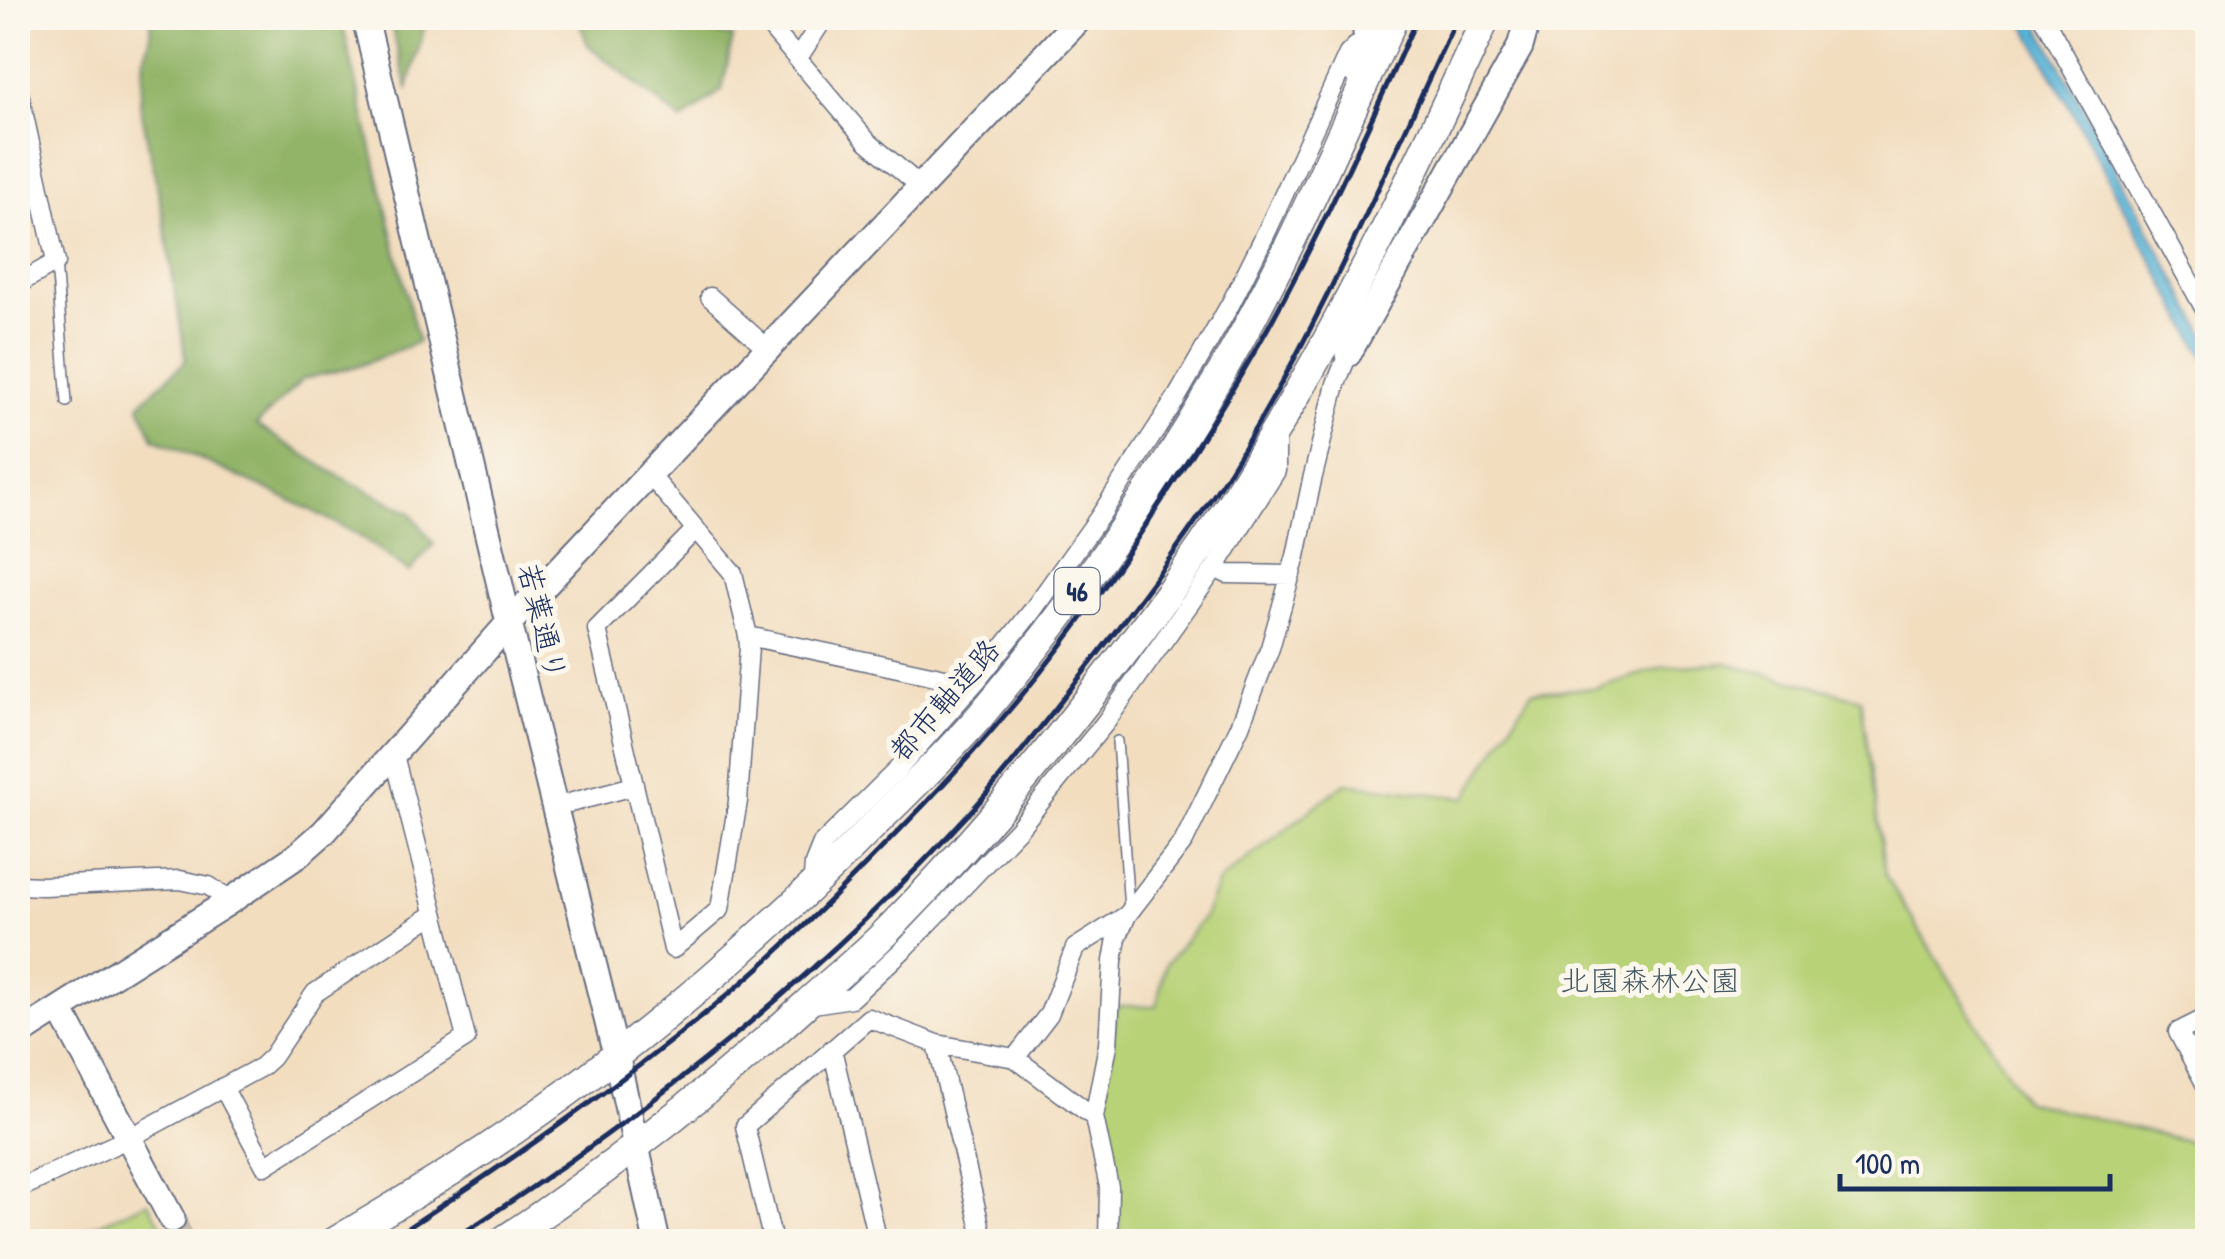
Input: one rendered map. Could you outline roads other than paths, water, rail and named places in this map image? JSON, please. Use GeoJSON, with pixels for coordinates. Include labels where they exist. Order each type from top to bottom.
{"type":"FeatureCollection","features":[{"type":"Feature","properties":{"kind":"main road","name":"都市軸道路"},"geometry":{"type":"LineString","coordinates":[[334,1242],[554,1102],[698,989],[812,889],[981,714],[1092,572],[1212,389],[1304,217],[1374,47],[1394,18]]}},
{"type":"Feature","properties":{"kind":"main road","name":"46"},"geometry":{"type":"LineString","coordinates":[[502,1242],[697,1099],[804,1006],[886,932],[1047,754],[1207,539],[1276,430],[1349,303],[1486,18]]}},
{"type":"Feature","properties":{"kind":"street","name":"若葉通り"},"geometry":{"type":"LineString","coordinates":[[365,18],[616,1055],[657,1242]]}},
{"type":"Feature","properties":{"kind":"street"},"geometry":{"type":"LineString","coordinates":[[763,18],[868,141],[920,186]]}},
{"type":"Feature","properties":{"kind":"street"},"geometry":{"type":"LineString","coordinates":[[798,58],[824,18]]}},
{"type":"Feature","properties":{"kind":"street"},"geometry":{"type":"LineString","coordinates":[[18,1035],[230,901],[298,855],[324,832],[509,623],[1080,18]]}},
{"type":"Feature","properties":{"kind":"street"},"geometry":{"type":"LineString","coordinates":[[812,889],[814,864],[822,844],[898,769],[1032,611],[1100,516],[1177,397],[1231,303],[1348,54],[1356,46],[1374,47],[1366,18]]}},
{"type":"Feature","properties":{"kind":"street"},"geometry":{"type":"LineString","coordinates":[[1108,1242],[1109,1187],[1094,1117],[1108,1044],[1118,938],[1128,914],[1184,841],[1240,726],[1270,648],[1336,384],[1348,354],[1520,47],[1528,18]]}},
{"type":"Feature","properties":{"kind":"street"},"geometry":{"type":"LineString","coordinates":[[2044,18],[2208,315]]}},
{"type":"Feature","properties":{"kind":"street"},"geometry":{"type":"LineString","coordinates":[[18,88],[56,262],[18,284]]}},
{"type":"Feature","properties":{"kind":"street"},"geometry":{"type":"LineString","coordinates":[[1271,222],[1304,217]]}},
{"type":"Feature","properties":{"kind":"street"},"geometry":{"type":"LineString","coordinates":[[710,297],[767,348]]}},
{"type":"Feature","properties":{"kind":"street"},"geometry":{"type":"LineString","coordinates":[[804,1006],[851,998],[908,946],[1019,828],[1105,723],[1214,568],[1276,471],[1276,430]]}},
{"type":"Feature","properties":{"kind":"street"},"geometry":{"type":"LineString","coordinates":[[649,474],[696,529],[733,573],[750,647],[738,801],[720,909],[673,949],[597,629],[696,529]]}},
{"type":"Feature","properties":{"kind":"street"},"geometry":{"type":"LineString","coordinates":[[1214,568],[1227,574],[1291,574]]}},
{"type":"Feature","properties":{"kind":"street"},"geometry":{"type":"LineString","coordinates":[[748,636],[973,684]]}},
{"type":"Feature","properties":{"kind":"street"},"geometry":{"type":"LineString","coordinates":[[223,1088],[265,1166],[466,1038],[394,755]]}},
{"type":"Feature","properties":{"kind":"street"},"geometry":{"type":"LineString","coordinates":[[554,806],[634,786]]}},
{"type":"Feature","properties":{"kind":"street"},"geometry":{"type":"LineString","coordinates":[[18,884],[180,880],[209,886],[230,901]]}},
{"type":"Feature","properties":{"kind":"street"},"geometry":{"type":"LineString","coordinates":[[18,1189],[129,1138],[261,1067],[315,993],[434,914]]}},
{"type":"Feature","properties":{"kind":"street"},"geometry":{"type":"LineString","coordinates":[[1015,1058],[1049,1014],[1075,948],[1128,914]]}},
{"type":"Feature","properties":{"kind":"street"},"geometry":{"type":"LineString","coordinates":[[60,1009],[172,1219]]}},
{"type":"Feature","properties":{"kind":"street"},"geometry":{"type":"LineString","coordinates":[[2208,1017],[2178,1032],[2208,1089]]}},
{"type":"Feature","properties":{"kind":"street"},"geometry":{"type":"LineString","coordinates":[[773,1242],[744,1126],[869,1018],[937,1044],[1015,1058],[1094,1117]]}},
{"type":"Feature","properties":{"kind":"street"},"geometry":{"type":"LineString","coordinates":[[937,1044],[984,1242]]}},
{"type":"Feature","properties":{"kind":"street"},"geometry":{"type":"LineString","coordinates":[[832,1049],[878,1242]]}},
{"type":"Feature","properties":{"kind":"lane"},"geometry":{"type":"LineString","coordinates":[[56,262],[67,402]]}},
{"type":"Feature","properties":{"kind":"lane"},"geometry":{"type":"LineString","coordinates":[[1116,741],[1128,914]]}},
{"type":"Feature","properties":{"kind":"water"},"geometry":{"type":"Polygon","coordinates":[[[2022,18],[2035,18],[2207,338],[2207,362],[2022,18]]]}},
{"type":"Feature","properties":{"kind":"tunnel"},"geometry":{"type":"LineString","coordinates":[[172,1219],[184,1242]]}},
{"type":"Feature","properties":{"kind":"railway"},"geometry":{"type":"LineString","coordinates":[[386,1242],[566,1120],[737,987],[892,838],[1017,701],[1122,561],[1243,371],[1318,231],[1417,18]]}},
{"type":"Feature","properties":{"kind":"railway"},"geometry":{"type":"LineString","coordinates":[[449,1242],[590,1146],[726,1043],[854,930],[1003,774],[1146,591],[1232,467],[1324,302],[1457,18]]}},
{"type":"Feature","properties":{"kind":"park label","name":"北園森林公園"},"geometry":{"type":"Point","coordinates":[1650,981]}}]}
